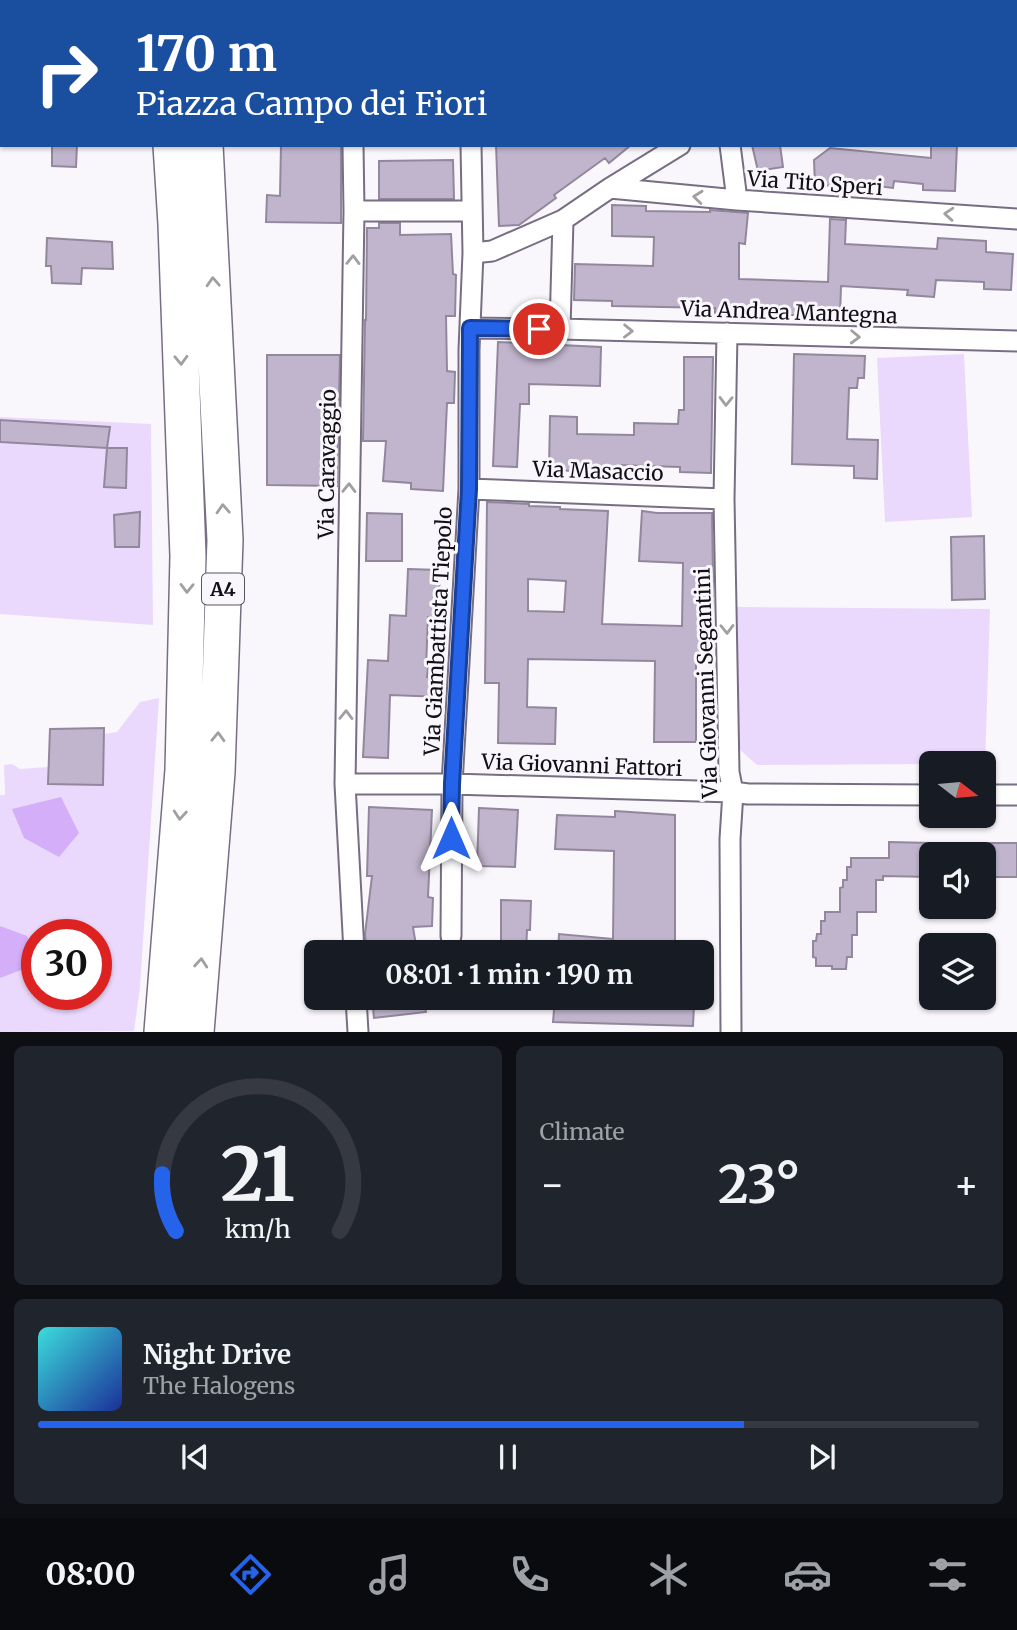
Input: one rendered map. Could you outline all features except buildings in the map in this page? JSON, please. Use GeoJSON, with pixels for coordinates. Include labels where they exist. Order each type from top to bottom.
{"type":"FeatureCollection","features":[{"type":"Feature","properties":{"kind":"highway","name":"A4"},"geometry":{"type":"LineString","coordinates":[[162,1031],[183,770],[188,556],[171,147]]}},
{"type":"Feature","properties":{"kind":"highway","name":"A4"},"geometry":{"type":"LineString","coordinates":[[196,1031],[217,772],[225,540],[205,147]]}},
{"type":"Feature","properties":{"kind":"street","name":"Via Caravaggio"},"geometry":{"type":"LineString","coordinates":[[353,147],[345,784],[353,940]]}},
{"type":"Feature","properties":{"kind":"street","name":"Via Giambattista Tiepolo"},"geometry":{"type":"LineString","coordinates":[[451,936],[452,784],[469,489],[473,253],[471,147]]}},
{"type":"Feature","properties":{"kind":"street"},"geometry":{"type":"LineString","coordinates":[[473,253],[492,251],[563,220],[677,147]]}},
{"type":"Feature","properties":{"kind":"street"},"geometry":{"type":"LineString","coordinates":[[730,147],[737,201]]}},
{"type":"Feature","properties":{"kind":"street","name":"Via Tito Speri"},"geometry":{"type":"LineString","coordinates":[[610,188],[737,201],[1017,219]]}},
{"type":"Feature","properties":{"kind":"street"},"geometry":{"type":"LineString","coordinates":[[354,211],[472,211]]}},
{"type":"Feature","properties":{"kind":"street"},"geometry":{"type":"LineString","coordinates":[[559,329],[563,220]]}},
{"type":"Feature","properties":{"kind":"street","name":"Via Andrea Mantegna"},"geometry":{"type":"LineString","coordinates":[[470,328],[1017,341]]}},
{"type":"Feature","properties":{"kind":"street","name":"Via Giovanni Segantini"},"geometry":{"type":"LineString","coordinates":[[727,333],[724,499],[729,772],[733,792],[730,839],[731,1031]]}},
{"type":"Feature","properties":{"kind":"street","name":"Via Masaccio"},"geometry":{"type":"LineString","coordinates":[[469,489],[724,499]]}},
{"type":"Feature","properties":{"kind":"street","name":"Via Giovanni Fattori"},"geometry":{"type":"LineString","coordinates":[[345,784],[452,784],[748,794],[919,795]]}},
{"type":"Feature","properties":{"kind":"street"},"geometry":{"type":"LineString","coordinates":[[996,795],[1017,795]]}},
{"type":"Feature","properties":{"kind":"street"},"geometry":{"type":"LineString","coordinates":[[357,1010],[358,1031]]}},
{"type":"Feature","properties":{"kind":"shaded area"},"geometry":{"type":"Polygon","coordinates":[[[964,354],[972,517],[885,522],[877,358],[964,354]]]}},
{"type":"Feature","properties":{"kind":"shaded area"},"geometry":{"type":"Polygon","coordinates":[[[0,417],[151,424],[153,625],[0,614],[0,417]]]}},
{"type":"Feature","properties":{"kind":"shaded area"},"geometry":{"type":"Polygon","coordinates":[[[737,607],[990,609],[985,751],[919,751],[919,764],[757,765],[738,748],[737,607]]]}},
{"type":"Feature","properties":{"kind":"shaded area"},"geometry":{"type":"Polygon","coordinates":[[[159,698],[140,987],[134,1031],[0,1032],[0,795],[5,795],[4,765],[12,764],[20,769],[48,767],[48,784],[104,734],[117,732],[140,702],[159,698]]]}},
{"type":"Feature","properties":{"kind":"shaded area"},"geometry":{"type":"Polygon","coordinates":[[[61,797],[79,833],[59,857],[24,838],[12,809],[61,797]]]}},
{"type":"Feature","properties":{"kind":"shaded area"},"geometry":{"type":"Polygon","coordinates":[[[0,926],[21,934],[21,970],[0,978],[0,926]]]}},
{"type":"Feature","properties":{"kind":"route"},"geometry":{"type":"LineString","coordinates":[[451,838],[469,489],[470,328],[539,329]]}}]}
